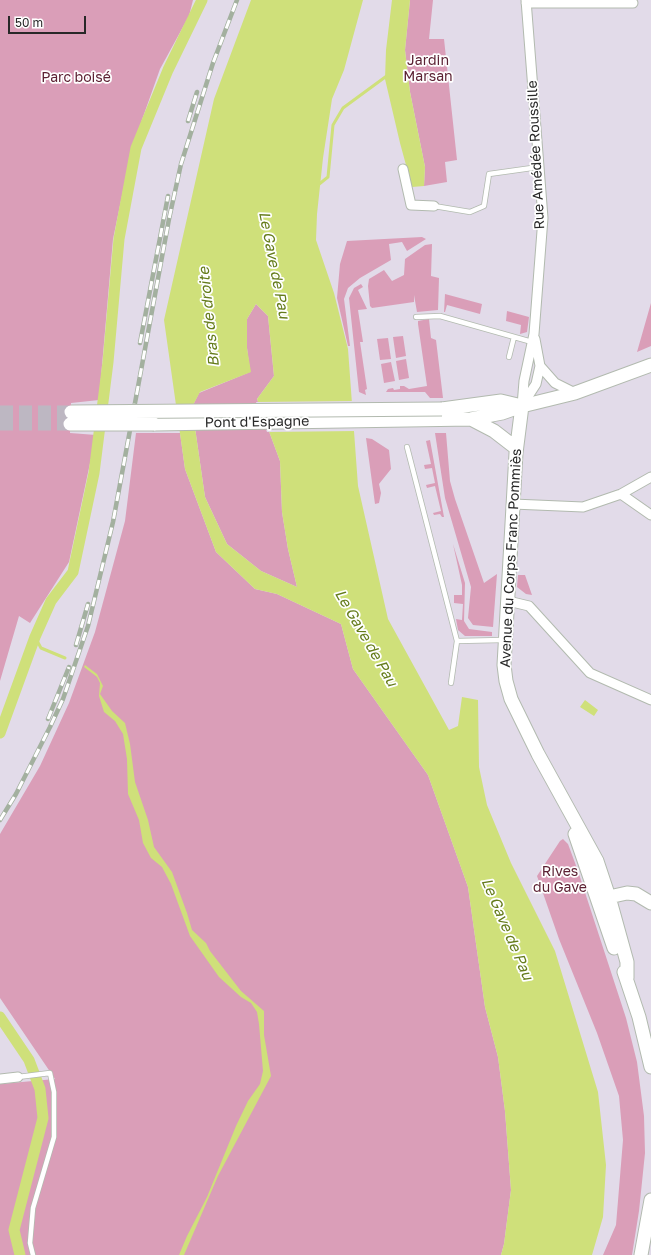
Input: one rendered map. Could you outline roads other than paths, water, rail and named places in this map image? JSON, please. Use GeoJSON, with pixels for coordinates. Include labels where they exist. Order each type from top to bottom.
{"type":"FeatureCollection","features":[{"type":"Feature","properties":{"kind":"main road"},"geometry":{"type":"LineString","coordinates":[[471,419],[502,413],[522,406],[575,393],[651,365]]}},
{"type":"Feature","properties":{"kind":"main road"},"geometry":{"type":"LineString","coordinates":[[443,414],[501,401],[522,406]]}},
{"type":"Feature","properties":{"kind":"main road","name":"Avenue du Corps Franc Pommiès"},"geometry":{"type":"LineString","coordinates":[[522,406],[516,448],[505,640],[504,665],[506,681],[511,699],[571,815],[597,861],[609,897],[627,962],[627,978]]}},
{"type":"Feature","properties":{"kind":"main road"},"geometry":{"type":"LineString","coordinates":[[443,414],[471,419],[494,431],[516,448]]}},
{"type":"Feature","properties":{"kind":"main road","name":"Pont d'Espagne"},"geometry":{"type":"LineString","coordinates":[[70,418],[443,414]]}},
{"type":"Feature","properties":{"kind":"main road","name":"Avenue du Corps Franc Pommiès"},"geometry":{"type":"LineString","coordinates":[[571,815],[576,836],[620,965],[627,978],[639,1017],[651,1067]]}},
{"type":"Feature","properties":{"kind":"main road"},"geometry":{"type":"LineString","coordinates":[[593,885],[609,897],[627,893],[636,894],[651,903]]}},
{"type":"Feature","properties":{"kind":"main road"},"geometry":{"type":"LineString","coordinates":[[641,1255],[651,1200]]}},
{"type":"Feature","properties":{"kind":"main road"},"geometry":{"type":"LineString","coordinates":[[650,1255],[651,1246]]}},
{"type":"Feature","properties":{"kind":"street"},"geometry":{"type":"LineString","coordinates":[[526,1],[633,4]]}},
{"type":"Feature","properties":{"kind":"street","name":"Rue Amédée Roussille"},"geometry":{"type":"LineString","coordinates":[[522,406],[524,381],[533,338],[543,218],[526,1]]}},
{"type":"Feature","properties":{"kind":"street"},"geometry":{"type":"LineString","coordinates":[[403,170],[411,205],[434,206]]}},
{"type":"Feature","properties":{"kind":"street","name":"Rue Amédée Roussille"},"geometry":{"type":"LineString","coordinates":[[522,406],[536,384],[540,366],[533,338]]}},
{"type":"Feature","properties":{"kind":"street"},"geometry":{"type":"LineString","coordinates":[[540,366],[555,382],[575,393]]}},
{"type":"Feature","properties":{"kind":"street"},"geometry":{"type":"LineString","coordinates":[[513,504],[582,507],[622,494],[651,477]]}},
{"type":"Feature","properties":{"kind":"street"},"geometry":{"type":"LineString","coordinates":[[622,494],[651,515]]}},
{"type":"Feature","properties":{"kind":"street"},"geometry":{"type":"LineString","coordinates":[[508,601],[529,606],[590,673],[651,700]]}},
{"type":"Feature","properties":{"kind":"street"},"geometry":{"type":"LineString","coordinates":[[0,1079],[18,1077]]}},
{"type":"Feature","properties":{"kind":"lane"},"geometry":{"type":"LineString","coordinates":[[434,206],[470,212],[484,206],[489,174],[539,167]]}},
{"type":"Feature","properties":{"kind":"lane"},"geometry":{"type":"LineString","coordinates":[[416,317],[440,316],[514,337],[533,338]]}},
{"type":"Feature","properties":{"kind":"lane"},"geometry":{"type":"LineString","coordinates":[[509,357],[514,337]]}},
{"type":"Feature","properties":{"kind":"lane"},"geometry":{"type":"LineString","coordinates":[[407,447],[457,641],[451,683]]}},
{"type":"Feature","properties":{"kind":"lane"},"geometry":{"type":"LineString","coordinates":[[457,641],[505,640]]}},
{"type":"Feature","properties":{"kind":"lane"},"geometry":{"type":"LineString","coordinates":[[18,1077],[50,1073],[54,1092],[54,1137],[33,1208],[30,1243],[33,1255]]}},
{"type":"Feature","properties":{"kind":"water"},"geometry":{"type":"Polygon","coordinates":[[[251,0],[363,0],[344,70],[332,99],[323,158],[317,214],[316,240],[334,293],[348,349],[358,486],[388,619],[449,730],[458,726],[462,697],[478,700],[479,767],[487,805],[511,863],[555,951],[598,1092],[606,1165],[603,1217],[592,1255],[501,1255],[504,1244],[511,1190],[505,1111],[498,1057],[485,1007],[468,887],[428,775],[353,669],[341,624],[277,594],[255,589],[216,552],[185,469],[164,320],[214,99],[251,0]],[[256,304],[247,319],[247,348],[251,372],[200,392],[192,407],[205,497],[227,544],[261,571],[297,587],[288,549],[282,512],[280,461],[257,399],[274,376],[268,316],[256,304]]]}},
{"type":"Feature","properties":{"kind":"water"},"geometry":{"type":"Polygon","coordinates":[[[392,0],[410,0],[405,50],[410,92],[425,167],[424,186],[412,187],[385,79],[386,50],[392,0]]]}},
{"type":"Feature","properties":{"kind":"water"},"geometry":{"type":"Polygon","coordinates":[[[85,665],[97,674],[103,686],[100,694],[112,711],[125,723],[130,744],[135,782],[148,820],[154,847],[172,872],[192,930],[206,943],[210,951],[241,991],[264,1011],[264,1035],[271,1076],[218,1176],[184,1255],[179,1255],[207,1197],[236,1126],[248,1101],[260,1084],[263,1071],[257,1012],[251,1003],[241,997],[219,977],[190,936],[171,884],[162,867],[151,858],[143,843],[139,820],[128,794],[127,759],[123,734],[115,721],[104,712],[99,696],[100,683],[97,677],[84,667],[85,665]]]}},
{"type":"Feature","properties":{"kind":"water"},"geometry":{"type":"Polygon","coordinates":[[[585,700],[598,710],[594,716],[580,707],[585,700]]]}},
{"type":"Feature","properties":{"kind":"waterway"},"geometry":{"type":"LineString","coordinates":[[0,733],[35,637],[51,601],[73,572],[94,473],[108,362],[119,239],[136,148],[168,70],[202,0]]}},
{"type":"Feature","properties":{"kind":"waterway"},"geometry":{"type":"LineString","coordinates":[[318,185],[328,177],[333,125],[343,108],[388,75]]}},
{"type":"Feature","properties":{"kind":"waterway"},"geometry":{"type":"LineString","coordinates":[[35,637],[41,648],[65,658]]}},
{"type":"Feature","properties":{"kind":"waterway"},"geometry":{"type":"LineString","coordinates":[[0,1017],[29,1060],[40,1089],[43,1118],[14,1230],[20,1255]]}},
{"type":"Feature","properties":{"kind":"tunnel"},"geometry":{"type":"LineString","coordinates":[[0,412],[71,412]]}},
{"type":"Feature","properties":{"kind":"tunnel"},"geometry":{"type":"LineString","coordinates":[[0,424],[70,424]]}},
{"type":"Feature","properties":{"kind":"railway"},"geometry":{"type":"LineString","coordinates":[[0,820],[16,794],[63,699],[88,626],[113,522],[169,219],[181,164],[213,63],[237,0]]}},
{"type":"Feature","properties":{"kind":"railway"},"geometry":{"type":"LineString","coordinates":[[188,121],[197,92]]}},
{"type":"Feature","properties":{"kind":"railway"},"geometry":{"type":"LineString","coordinates":[[140,343],[168,196]]}},
{"type":"Feature","properties":{"kind":"railway"},"geometry":{"type":"LineString","coordinates":[[76,645],[88,604]]}},
{"type":"Feature","properties":{"kind":"railway"},"geometry":{"type":"LineString","coordinates":[[48,719],[69,667]]}},
{"type":"Feature","properties":{"kind":"park label","name":"Jardin Marsan"},"geometry":{"type":"Point","coordinates":[428,70]}},
{"type":"Feature","properties":{"kind":"park label","name":"Parc boisé"},"geometry":{"type":"Point","coordinates":[76,78]}},
{"type":"Feature","properties":{"kind":"park label","name":"Rives du Gave"},"geometry":{"type":"Point","coordinates":[560,880]}},
{"type":"Feature","properties":{"kind":"water label","name":"Le Gave de Pau"},"geometry":{"type":"Point","coordinates":[274,265]}},
{"type":"Feature","properties":{"kind":"water label","name":"Bras de droite"},"geometry":{"type":"Point","coordinates":[209,317]}},
{"type":"Feature","properties":{"kind":"water label","name":"Le Gave de Pau"},"geometry":{"type":"Point","coordinates":[366,638]}},
{"type":"Feature","properties":{"kind":"water label","name":"Le Gave de Pau"},"geometry":{"type":"Point","coordinates":[507,929]}}]}
